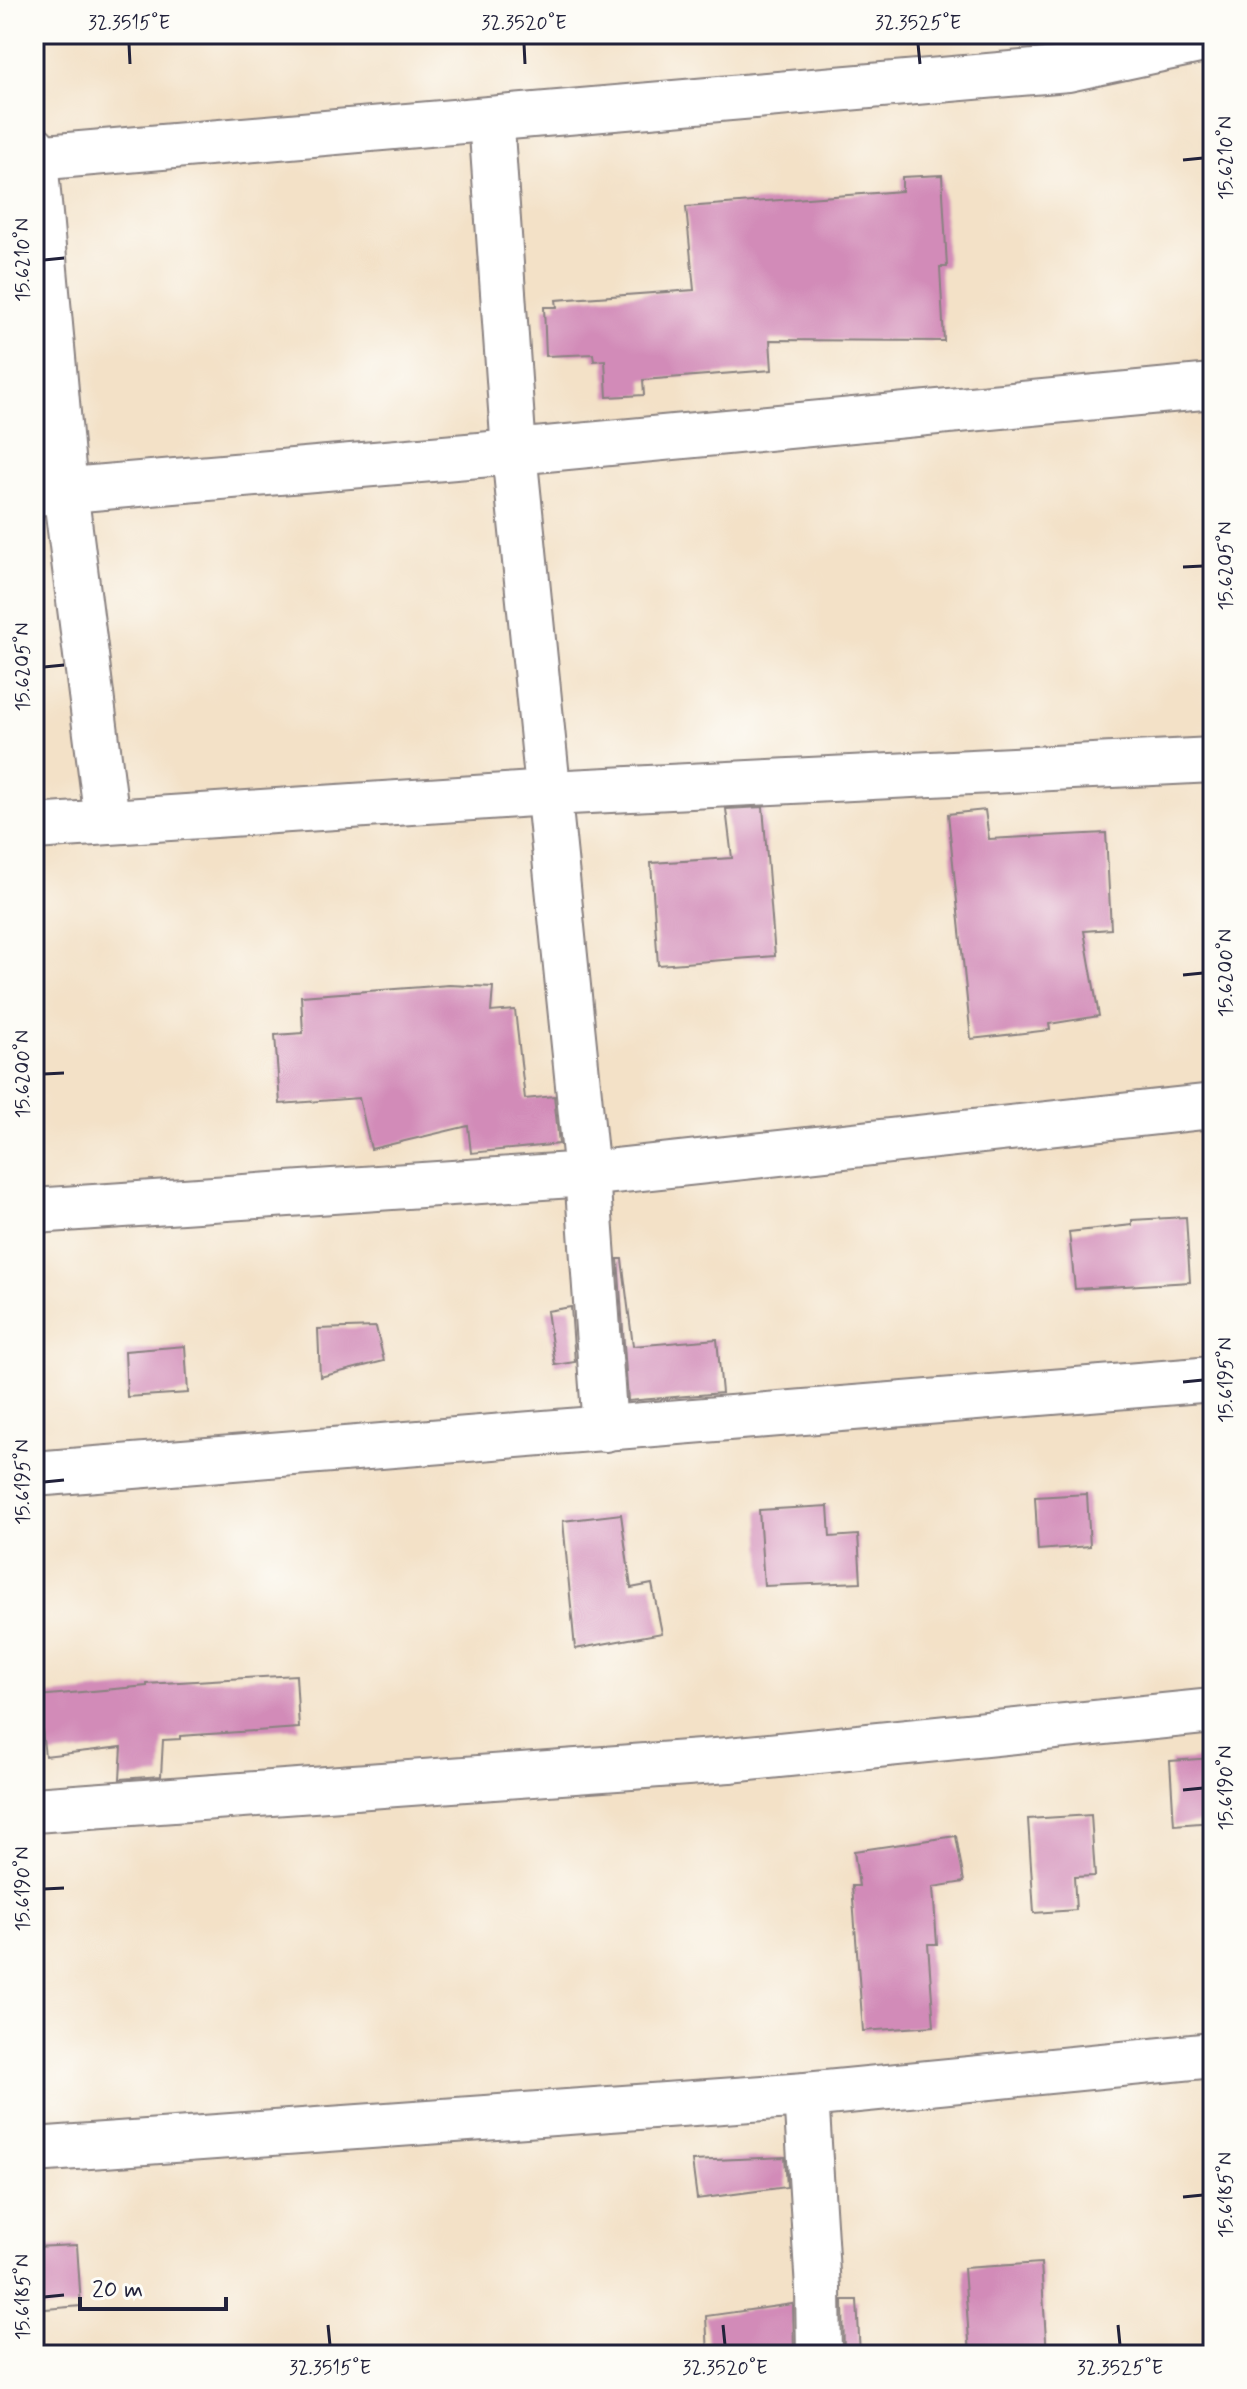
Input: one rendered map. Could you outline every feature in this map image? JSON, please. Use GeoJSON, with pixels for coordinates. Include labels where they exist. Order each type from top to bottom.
{"type":"FeatureCollection","features":[{"type":"Feature","properties":{"kind":"street"},"geometry":{"type":"LineString","coordinates":[[107,820],[50,492],[34,154],[491,119],[1068,69],[1213,38]]}},
{"type":"Feature","properties":{"kind":"street"},"geometry":{"type":"LineString","coordinates":[[491,119],[514,452],[587,1174],[605,1429]]}},
{"type":"Feature","properties":{"kind":"street"},"geometry":{"type":"LineString","coordinates":[[50,492],[1213,386]]}},
{"type":"Feature","properties":{"kind":"street"},"geometry":{"type":"LineString","coordinates":[[34,827],[549,793],[1213,760]]}},
{"type":"Feature","properties":{"kind":"street"},"geometry":{"type":"LineString","coordinates":[[34,1211],[587,1174],[1213,1106]]}},
{"type":"Feature","properties":{"kind":"street"},"geometry":{"type":"LineString","coordinates":[[34,1474],[1213,1379]]}},
{"type":"Feature","properties":{"kind":"street"},"geometry":{"type":"LineString","coordinates":[[34,1810],[729,1760],[1213,1711]]}},
{"type":"Feature","properties":{"kind":"street"},"geometry":{"type":"LineString","coordinates":[[34,2150],[806,2095],[1213,2055]]}},
{"type":"Feature","properties":{"kind":"street"},"geometry":{"type":"LineString","coordinates":[[806,2095],[819,2355]]}},
{"type":"Feature","properties":{"kind":"building"},"geometry":{"type":"Polygon","coordinates":[[[942,175],[947,267],[940,267],[944,341],[770,340],[772,370],[643,380],[644,395],[607,397],[605,360],[594,361],[593,354],[546,356],[544,307],[557,307],[556,300],[694,290],[686,207],[902,191],[902,177],[942,175]]]}},
{"type":"Feature","properties":{"kind":"building"},"geometry":{"type":"Polygon","coordinates":[[[763,807],[775,956],[658,965],[651,863],[732,858],[726,809],[763,807]]]}},
{"type":"Feature","properties":{"kind":"building"},"geometry":{"type":"Polygon","coordinates":[[[985,810],[989,839],[1106,833],[1111,929],[1084,931],[1099,1016],[1049,1024],[1050,1030],[971,1039],[948,814],[985,810]]]}},
{"type":"Feature","properties":{"kind":"building"},"geometry":{"type":"Polygon","coordinates":[[[449,985],[493,987],[491,1012],[515,1010],[525,1099],[554,1096],[559,1144],[471,1153],[468,1126],[371,1149],[359,1098],[280,1104],[275,1035],[303,1033],[301,996],[449,985]]]}},
{"type":"Feature","properties":{"kind":"building"},"geometry":{"type":"Polygon","coordinates":[[[1186,1217],[1190,1282],[1075,1289],[1069,1232],[1132,1225],[1132,1220],[1186,1217]]]}},
{"type":"Feature","properties":{"kind":"building"},"geometry":{"type":"Polygon","coordinates":[[[618,1259],[622,1259],[633,1346],[717,1339],[722,1393],[628,1401],[618,1259]]]}},
{"type":"Feature","properties":{"kind":"building"},"geometry":{"type":"Polygon","coordinates":[[[571,1307],[575,1362],[555,1365],[547,1311],[571,1307]]]}},
{"type":"Feature","properties":{"kind":"building"},"geometry":{"type":"Polygon","coordinates":[[[376,1327],[384,1361],[320,1377],[318,1329],[376,1327]]]}},
{"type":"Feature","properties":{"kind":"building"},"geometry":{"type":"Polygon","coordinates":[[[185,1346],[188,1393],[127,1397],[125,1351],[185,1346]]]}},
{"type":"Feature","properties":{"kind":"building"},"geometry":{"type":"Polygon","coordinates":[[[1087,1494],[1090,1546],[1038,1550],[1035,1497],[1087,1494]]]}},
{"type":"Feature","properties":{"kind":"building"},"geometry":{"type":"Polygon","coordinates":[[[828,1506],[830,1537],[858,1535],[861,1582],[764,1586],[759,1510],[828,1506]]]}},
{"type":"Feature","properties":{"kind":"building"},"geometry":{"type":"Polygon","coordinates":[[[621,1514],[631,1588],[652,1584],[662,1633],[575,1649],[563,1521],[621,1514]]]}},
{"type":"Feature","properties":{"kind":"building"},"geometry":{"type":"Polygon","coordinates":[[[296,1675],[299,1728],[180,1736],[180,1739],[163,1740],[161,1776],[120,1779],[122,1747],[45,1756],[38,1696],[147,1684],[296,1675]]]}},
{"type":"Feature","properties":{"kind":"building"},"geometry":{"type":"Polygon","coordinates":[[[1213,1758],[1213,1822],[1174,1825],[1170,1761],[1213,1758]]]}},
{"type":"Feature","properties":{"kind":"building"},"geometry":{"type":"Polygon","coordinates":[[[1091,1815],[1095,1876],[1074,1877],[1076,1910],[1034,1913],[1028,1819],[1091,1815]]]}},
{"type":"Feature","properties":{"kind":"building"},"geometry":{"type":"Polygon","coordinates":[[[956,1836],[964,1882],[933,1887],[937,1944],[928,1944],[934,2026],[863,2031],[852,1886],[859,1886],[854,1851],[956,1836]]]}},
{"type":"Feature","properties":{"kind":"building"},"geometry":{"type":"Polygon","coordinates":[[[785,2157],[787,2187],[697,2199],[692,2161],[785,2157]]]}},
{"type":"Feature","properties":{"kind":"building"},"geometry":{"type":"Polygon","coordinates":[[[77,2245],[81,2306],[34,2310],[34,2247],[77,2245]]]}},
{"type":"Feature","properties":{"kind":"building"},"geometry":{"type":"Polygon","coordinates":[[[1041,2263],[1047,2355],[970,2355],[964,2268],[1041,2263]]]}},
{"type":"Feature","properties":{"kind":"building"},"geometry":{"type":"Polygon","coordinates":[[[843,2300],[857,2300],[860,2355],[844,2355],[843,2300]]]}},
{"type":"Feature","properties":{"kind":"building"},"geometry":{"type":"Polygon","coordinates":[[[793,2304],[794,2355],[708,2355],[706,2316],[793,2304]]]}}]}
